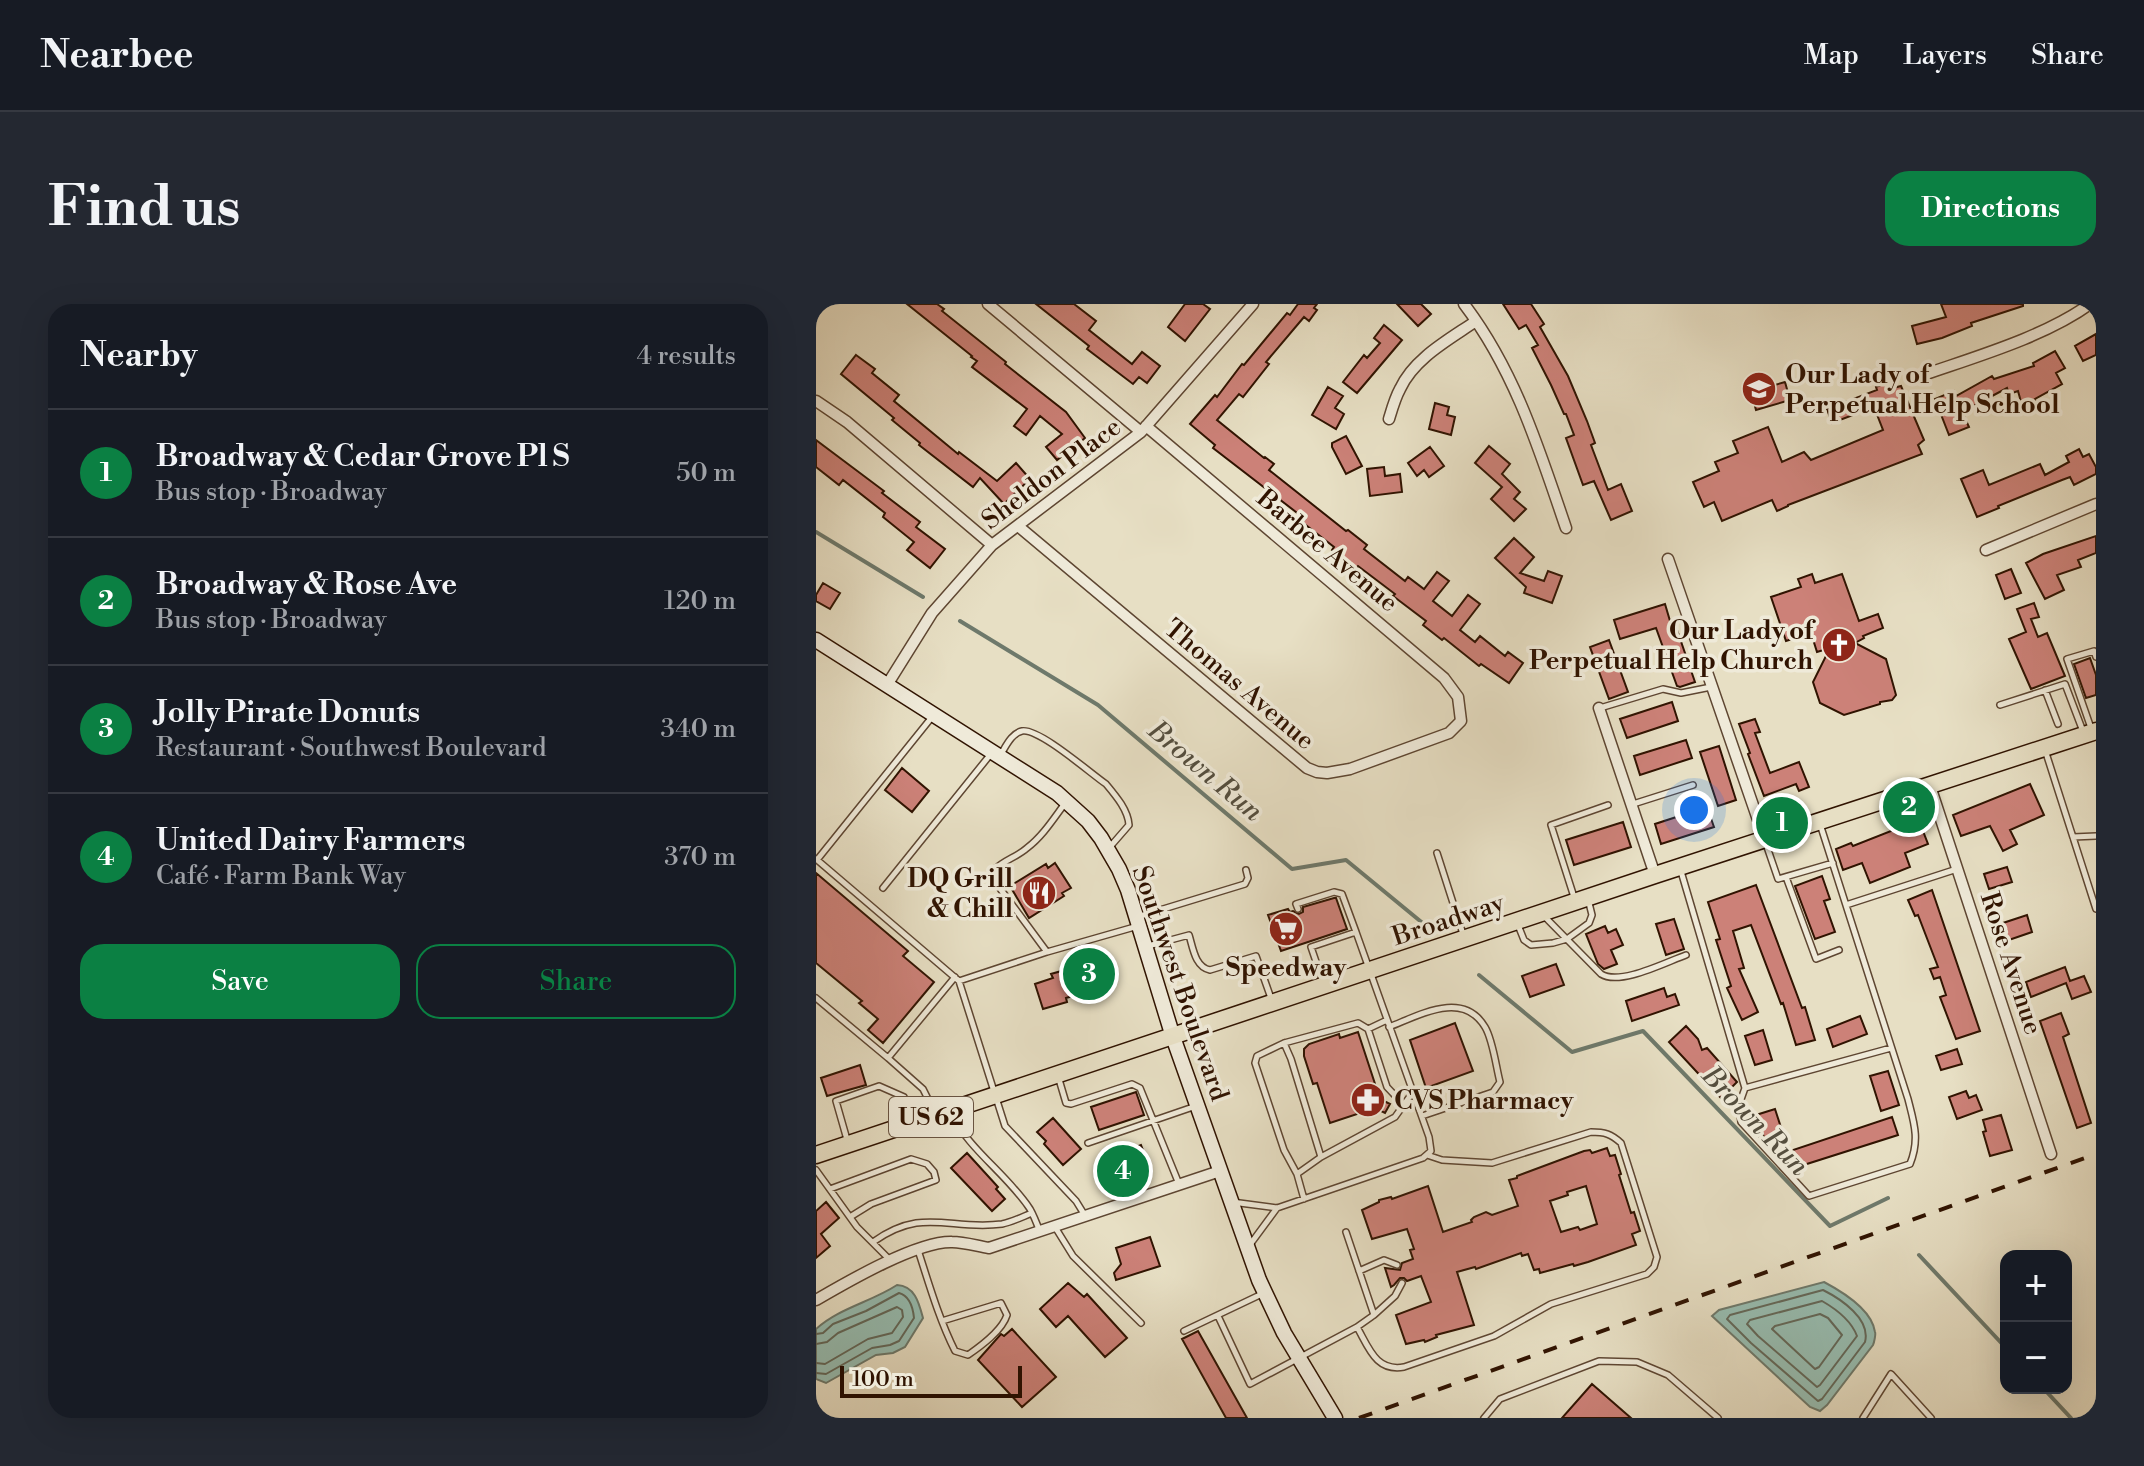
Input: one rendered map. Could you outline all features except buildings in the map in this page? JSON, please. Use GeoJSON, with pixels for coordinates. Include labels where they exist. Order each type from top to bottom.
{"type":"FeatureCollection","features":[{"type":"Feature","properties":{"kind":"main road","name":"Broadway"},"geometry":{"type":"LineString","coordinates":[[816,1155],[2091,733]]}},
{"type":"Feature","properties":{"kind":"street","name":"Barbee Avenue"},"geometry":{"type":"LineString","coordinates":[[988,304],[1444,678],[1458,697],[1461,721]]}},
{"type":"Feature","properties":{"kind":"street","name":"Sheldon Place"},"geometry":{"type":"LineString","coordinates":[[887,685],[932,613],[992,545],[1143,429],[1253,304]]}},
{"type":"Feature","properties":{"kind":"street"},"geometry":{"type":"LineString","coordinates":[[1464,304],[1518,393],[1566,528]]}},
{"type":"Feature","properties":{"kind":"street"},"geometry":{"type":"LineString","coordinates":[[1926,374],[2020,340],[2075,315],[2090,304]]}},
{"type":"Feature","properties":{"kind":"street"},"geometry":{"type":"LineString","coordinates":[[1389,419],[1400,387],[1408,376],[1429,354],[1476,321]]}},
{"type":"Feature","properties":{"kind":"street"},"geometry":{"type":"LineString","coordinates":[[816,401],[847,422],[992,545]]}},
{"type":"Feature","properties":{"kind":"street"},"geometry":{"type":"LineString","coordinates":[[1986,550],[2096,504]]}},
{"type":"Feature","properties":{"kind":"street","name":"Thomas Avenue"},"geometry":{"type":"LineString","coordinates":[[1018,526],[1307,768],[1327,773],[1350,769],[1449,733],[1461,721]]}},
{"type":"Feature","properties":{"kind":"street"},"geometry":{"type":"LineString","coordinates":[[1668,559],[1765,840]]}},
{"type":"Feature","properties":{"kind":"street","name":"Southwest Boulevard"},"geometry":{"type":"LineString","coordinates":[[816,640],[1067,800],[1109,848],[1128,890],[1173,1037],[1247,1248],[1284,1333],[1335,1418]]}},
{"type":"Feature","properties":{"kind":"street"},"geometry":{"type":"LineString","coordinates":[[1599,708],[1655,875]]}},
{"type":"Feature","properties":{"kind":"street","name":"Rose Avenue"},"geometry":{"type":"LineString","coordinates":[[1930,786],[2051,1154]]}},
{"type":"Feature","properties":{"kind":"street"},"geometry":{"type":"LineString","coordinates":[[816,1300],[875,1267],[918,1250],[950,1242],[989,1248],[1220,1171]]}},
{"type":"Feature","properties":{"kind":"lane"},"geometry":{"type":"LineString","coordinates":[[2091,733],[2067,659],[2095,653]]}},
{"type":"Feature","properties":{"kind":"lane"},"geometry":{"type":"LineString","coordinates":[[2000,705],[2065,684],[2091,733]]}},
{"type":"Feature","properties":{"kind":"lane"},"geometry":{"type":"LineString","coordinates":[[1599,708],[1663,689],[1681,693],[1712,687]]}},
{"type":"Feature","properties":{"kind":"lane"},"geometry":{"type":"LineString","coordinates":[[2045,690],[2058,724]]}},
{"type":"Feature","properties":{"kind":"lane"},"geometry":{"type":"LineString","coordinates":[[934,714],[817,860],[957,979],[1005,1126],[1076,1201],[1084,1216]]}},
{"type":"Feature","properties":{"kind":"lane"},"geometry":{"type":"LineString","coordinates":[[883,888],[997,753],[1023,731],[1038,733],[1106,784],[1115,795],[1129,819],[1129,825],[1109,848]]}},
{"type":"Feature","properties":{"kind":"lane"},"geometry":{"type":"LineString","coordinates":[[2044,748],[2096,909]]}},
{"type":"Feature","properties":{"kind":"lane"},"geometry":{"type":"LineString","coordinates":[[1630,805],[1693,785]]}},
{"type":"Feature","properties":{"kind":"lane"},"geometry":{"type":"LineString","coordinates":[[1047,952],[996,883],[994,870],[1026,850],[1067,800]]}},
{"type":"Feature","properties":{"kind":"lane"},"geometry":{"type":"LineString","coordinates":[[1516,922],[1524,940],[1531,945],[1567,939],[1589,923],[1592,915],[1581,900],[1551,825],[1608,805]]}},
{"type":"Feature","properties":{"kind":"lane"},"geometry":{"type":"LineString","coordinates":[[1679,867],[1745,1088],[1739,1105],[1741,1122],[1809,1196],[1910,1164],[1916,1133],[1908,1099],[1819,822]]}},
{"type":"Feature","properties":{"kind":"lane"},"geometry":{"type":"LineString","coordinates":[[2073,837],[2096,836]]}},
{"type":"Feature","properties":{"kind":"lane"},"geometry":{"type":"LineString","coordinates":[[1765,840],[1778,879],[1833,863]]}},
{"type":"Feature","properties":{"kind":"lane"},"geometry":{"type":"LineString","coordinates":[[1437,853],[1464,939]]}},
{"type":"Feature","properties":{"kind":"lane"},"geometry":{"type":"LineString","coordinates":[[1846,905],[1958,869]]}},
{"type":"Feature","properties":{"kind":"lane"},"geometry":{"type":"LineString","coordinates":[[888,1058],[957,979],[1138,922],[1245,884],[1248,878],[1246,870]]}},
{"type":"Feature","properties":{"kind":"lane"},"geometry":{"type":"LineString","coordinates":[[2085,875],[2096,872]]}},
{"type":"Feature","properties":{"kind":"lane"},"geometry":{"type":"LineString","coordinates":[[1786,877],[1816,959],[1839,950]]}},
{"type":"Feature","properties":{"kind":"lane"},"geometry":{"type":"LineString","coordinates":[[1231,1202],[1277,1208],[1423,1158],[1431,1151],[1422,1116],[1342,894],[1334,892],[1296,904],[1298,909]]}},
{"type":"Feature","properties":{"kind":"lane"},"geometry":{"type":"LineString","coordinates":[[1542,913],[1607,978],[1640,972],[1686,955]]}},
{"type":"Feature","properties":{"kind":"lane"},"geometry":{"type":"LineString","coordinates":[[1323,985],[1310,944],[1356,932]]}},
{"type":"Feature","properties":{"kind":"lane"},"geometry":{"type":"LineString","coordinates":[[1145,946],[1189,935],[1199,963],[1210,970],[1256,956],[1272,1002]]}},
{"type":"Feature","properties":{"kind":"lane"},"geometry":{"type":"LineString","coordinates":[[816,998],[923,1089],[1032,1213],[1040,1232]]}},
{"type":"Feature","properties":{"kind":"lane"},"geometry":{"type":"LineString","coordinates":[[1368,1029],[1453,1006],[1472,1011],[1487,1029],[1500,1082],[1493,1092],[1422,1116]]}},
{"type":"Feature","properties":{"kind":"lane"},"geometry":{"type":"LineString","coordinates":[[1304,1199],[1255,1063],[1257,1056],[1284,1043],[1358,1023],[1368,1029],[1387,1087],[1404,1105]]}},
{"type":"Feature","properties":{"kind":"lane"},"geometry":{"type":"LineString","coordinates":[[1284,1043],[1321,1157]]}},
{"type":"Feature","properties":{"kind":"lane"},"geometry":{"type":"LineString","coordinates":[[1745,1088],[1891,1048]]}},
{"type":"Feature","properties":{"kind":"lane"},"geometry":{"type":"LineString","coordinates":[[1057,1075],[1066,1103],[1071,1104],[1132,1084],[1140,1088],[1179,1184]]}},
{"type":"Feature","properties":{"kind":"lane"},"geometry":{"type":"LineString","coordinates":[[849,1144],[836,1101],[879,1086],[904,1097],[915,1122]]}},
{"type":"Feature","properties":{"kind":"lane"},"geometry":{"type":"LineString","coordinates":[[1297,1174],[1321,1157],[1395,1117],[1413,1092]]}},
{"type":"Feature","properties":{"kind":"lane"},"geometry":{"type":"LineString","coordinates":[[1088,1143],[1197,1106]]}},
{"type":"Feature","properties":{"kind":"lane"},"geometry":{"type":"LineString","coordinates":[[1357,1327],[1374,1357],[1382,1364],[1393,1368],[1404,1367],[1494,1336],[1551,1304],[1647,1274],[1654,1267],[1657,1257],[1621,1143],[1613,1135],[1591,1132],[1492,1163],[1442,1160],[1427,1155]]}},
{"type":"Feature","properties":{"kind":"lane"},"geometry":{"type":"LineString","coordinates":[[830,1189],[911,1159],[927,1164],[934,1172],[936,1180],[871,1204],[850,1217]]}},
{"type":"Feature","properties":{"kind":"lane"},"geometry":{"type":"LineString","coordinates":[[816,1170],[850,1217],[891,1261]]}},
{"type":"Feature","properties":{"kind":"lane"},"geometry":{"type":"LineString","coordinates":[[1247,1248],[1277,1208]]}},
{"type":"Feature","properties":{"kind":"lane"},"geometry":{"type":"LineString","coordinates":[[873,1242],[887,1232],[915,1222],[1004,1224],[1032,1213]]}},
{"type":"Feature","properties":{"kind":"lane"},"geometry":{"type":"LineString","coordinates":[[1054,1226],[1073,1256],[1141,1323]]}},
{"type":"Feature","properties":{"kind":"lane"},"geometry":{"type":"LineString","coordinates":[[1346,1232],[1374,1315]]}},
{"type":"Feature","properties":{"kind":"lane"},"geometry":{"type":"LineString","coordinates":[[918,1250],[942,1321],[955,1351],[968,1355],[1005,1323],[1007,1315],[1001,1303],[942,1321]]}},
{"type":"Feature","properties":{"kind":"lane"},"geometry":{"type":"LineString","coordinates":[[1359,1271],[1384,1260],[1397,1265]]}},
{"type":"Feature","properties":{"kind":"lane"},"geometry":{"type":"LineString","coordinates":[[1218,1316],[1250,1384],[1357,1327],[1395,1296],[1402,1283]]}},
{"type":"Feature","properties":{"kind":"lane"},"geometry":{"type":"LineString","coordinates":[[1184,1331],[1265,1293]]}},
{"type":"Feature","properties":{"kind":"lane"},"geometry":{"type":"LineString","coordinates":[[1484,1418],[1500,1399],[1599,1361],[1637,1362],[1668,1375],[1718,1418]]}},
{"type":"Feature","properties":{"kind":"lane"},"geometry":{"type":"LineString","coordinates":[[1863,1418],[1891,1374],[1931,1418]]}},
{"type":"Feature","properties":{"kind":"water"},"geometry":{"type":"Polygon","coordinates":[[[1824,1282],[1862,1309],[1873,1324],[1875,1335],[1873,1345],[1820,1411],[1810,1407],[1712,1316],[1719,1310],[1824,1282]]]}},
{"type":"Feature","properties":{"kind":"water"},"geometry":{"type":"Polygon","coordinates":[[[897,1285],[912,1292],[923,1318],[905,1347],[893,1353],[876,1355],[826,1383],[816,1379],[816,1329],[897,1285]]]}},
{"type":"Feature","properties":{"kind":"waterway","name":"Brown Run"},"geometry":{"type":"LineString","coordinates":[[816,532],[923,597]]}},
{"type":"Feature","properties":{"kind":"waterway","name":"Brown Run"},"geometry":{"type":"LineString","coordinates":[[960,621],[1098,705],[1292,869],[1346,860],[1425,925]]}},
{"type":"Feature","properties":{"kind":"waterway","name":"Brown Run"},"geometry":{"type":"LineString","coordinates":[[1479,975],[1572,1052],[1643,1031],[1830,1226],[1888,1198]]}},
{"type":"Feature","properties":{"kind":"waterway","name":"Brown Run"},"geometry":{"type":"LineString","coordinates":[[1919,1255],[2000,1342]]}},
{"type":"Feature","properties":{"kind":"waterway","name":"Brown Run"},"geometry":{"type":"LineString","coordinates":[[2049,1394],[2071,1418]]}},
{"type":"Feature","properties":{"kind":"railway"},"geometry":{"type":"LineString","coordinates":[[1359,1418],[2096,1154]]}},
{"type":"Feature","properties":{"kind":"place","name":"Our Lady of Perpetual Help School"},"geometry":{"type":"Point","coordinates":[1759,389]}},
{"type":"Feature","properties":{"kind":"place","name":"Our Lady of Perpetual Help Church"},"geometry":{"type":"Point","coordinates":[1839,645]}},
{"type":"Feature","properties":{"kind":"place","name":"Broadway & Rose Ave"},"geometry":{"type":"Point","coordinates":[1909,807]}},
{"type":"Feature","properties":{"kind":"place","name":"Broadway & Cedar Grove Pl S"},"geometry":{"type":"Point","coordinates":[1782,823]}},
{"type":"Feature","properties":{"kind":"place","name":"DQ Grill & Chill"},"geometry":{"type":"Point","coordinates":[1039,893]}},
{"type":"Feature","properties":{"kind":"place","name":"Speedway"},"geometry":{"type":"Point","coordinates":[1286,929]}},
{"type":"Feature","properties":{"kind":"place","name":"Jolly Pirate Donuts"},"geometry":{"type":"Point","coordinates":[1089,974]}},
{"type":"Feature","properties":{"kind":"place","name":"CVS Pharmacy"},"geometry":{"type":"Point","coordinates":[1368,1100]}},
{"type":"Feature","properties":{"kind":"place","name":"United Dairy Farmers"},"geometry":{"type":"Point","coordinates":[1123,1171]}}]}
